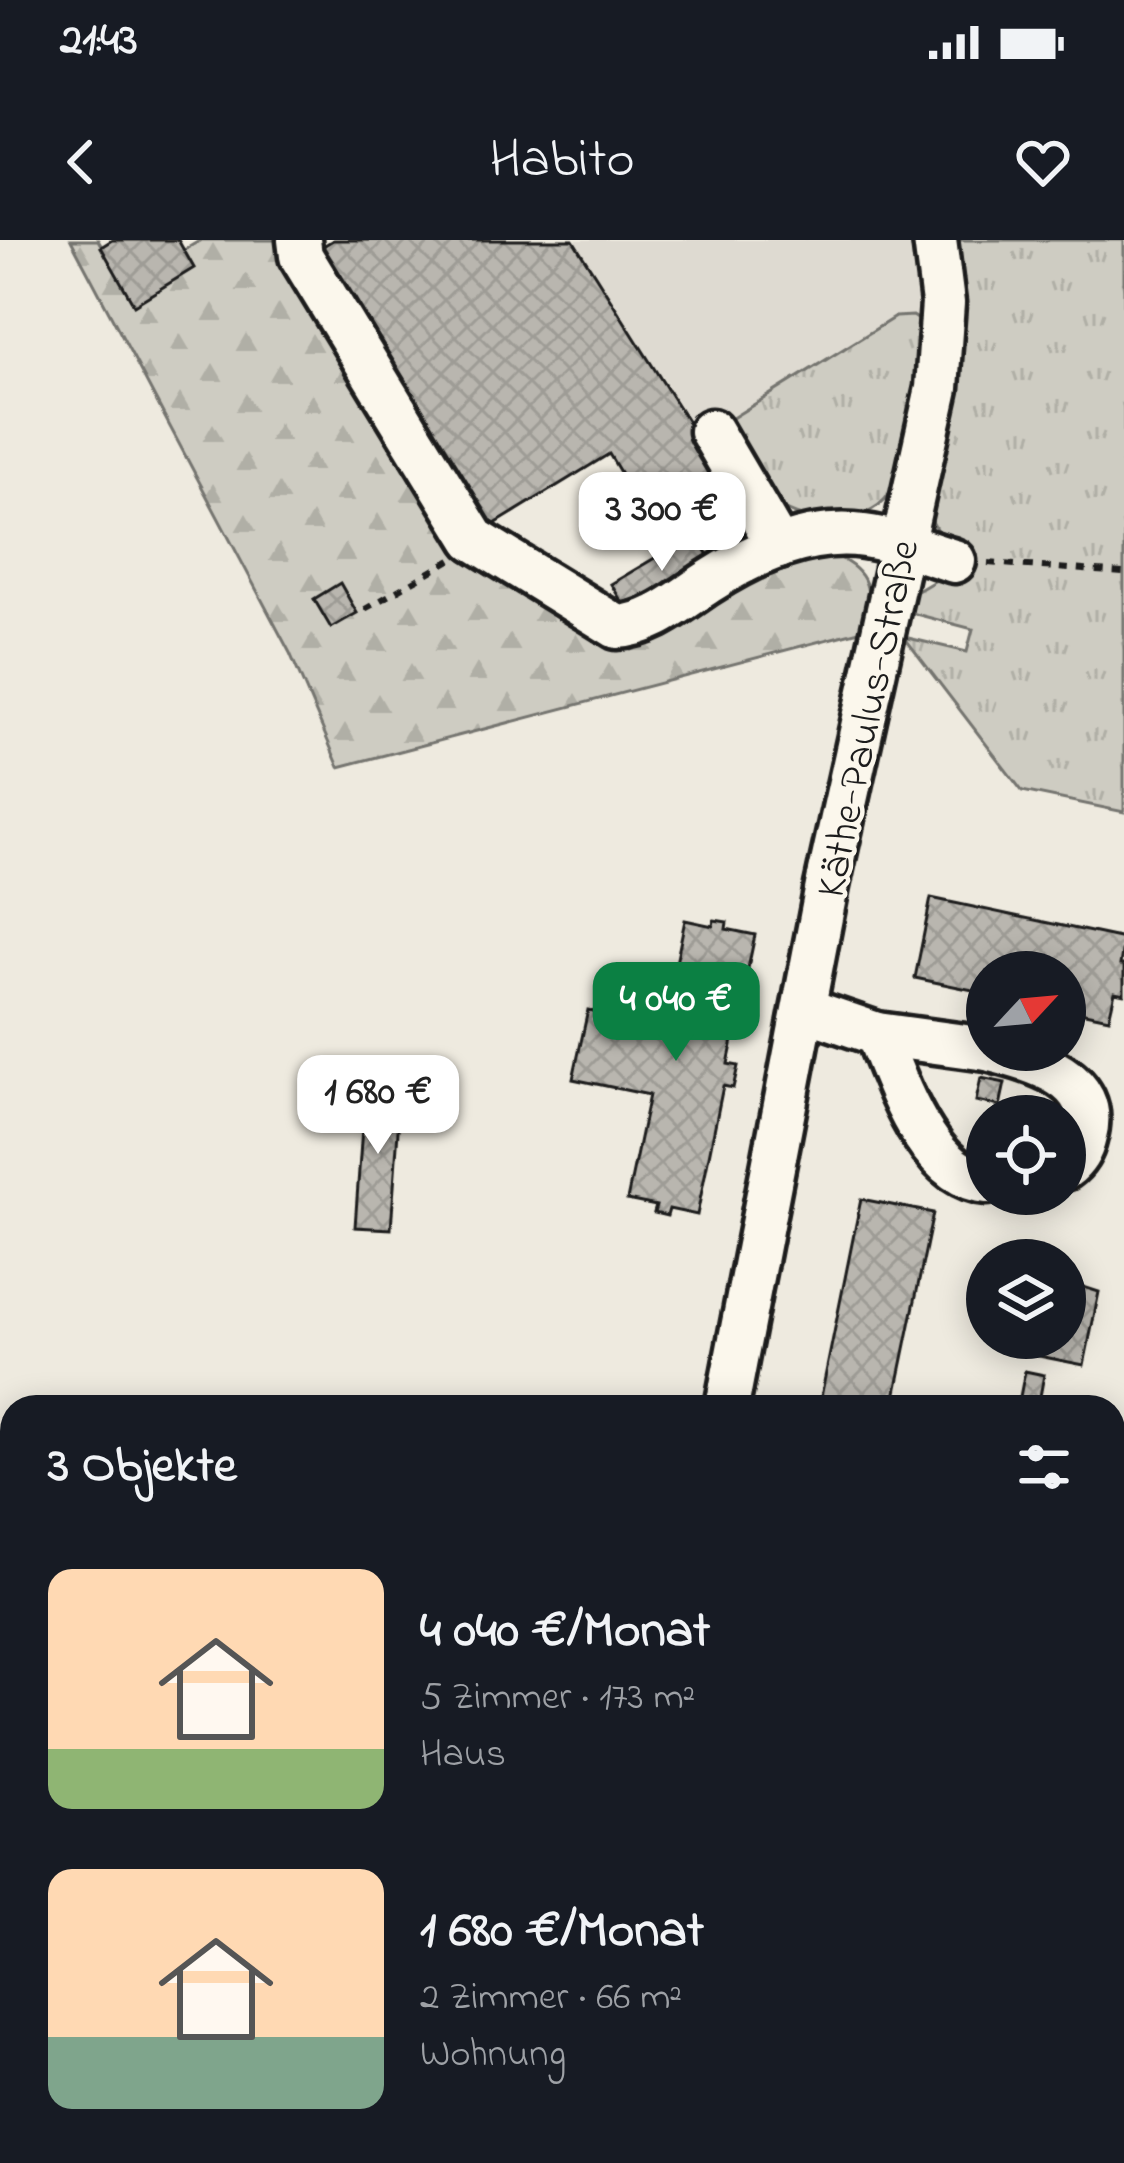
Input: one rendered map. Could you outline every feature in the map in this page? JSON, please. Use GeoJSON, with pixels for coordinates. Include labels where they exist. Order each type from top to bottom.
{"type":"FeatureCollection","features":[{"type":"Feature","properties":{"kind":"lane"},"geometry":{"type":"LineString","coordinates":[[299,240],[301,256],[473,539],[616,628],[638,626],[722,573],[779,547],[826,536],[863,536],[954,561]]}},
{"type":"Feature","properties":{"kind":"lane","name":"Käthe-Paulus-Straße"},"geometry":{"type":"LineString","coordinates":[[729,1395],[804,1009],[937,388],[944,340],[935,240]]}},
{"type":"Feature","properties":{"kind":"lane"},"geometry":{"type":"LineString","coordinates":[[711,431],[779,547]]}},
{"type":"Feature","properties":{"kind":"lane"},"geometry":{"type":"LineString","coordinates":[[804,1009],[877,1034],[966,1046]]}},
{"type":"Feature","properties":{"kind":"lane"},"geometry":{"type":"LineString","coordinates":[[877,1034],[914,1118],[946,1165],[966,1177]]}},
{"type":"Feature","properties":{"kind":"lane"},"geometry":{"type":"LineString","coordinates":[[1054,1071],[1080,1095]]}},
{"type":"Feature","properties":{"kind":"path"},"geometry":{"type":"LineString","coordinates":[[365,609],[480,544]]}},
{"type":"Feature","properties":{"kind":"path"},"geometry":{"type":"LineString","coordinates":[[954,561],[1124,573]]}},
{"type":"Feature","properties":{"kind":"shaded area"},"geometry":{"type":"Polygon","coordinates":[[[573,240],[917,240],[932,342],[895,317],[700,439],[573,240]]]}},
{"type":"Feature","properties":{"kind":"green space"},"geometry":{"type":"Polygon","coordinates":[[[71,240],[98,240],[135,304],[193,267],[184,250],[201,240],[287,240],[463,550],[631,650],[724,588],[803,552],[829,553],[863,577],[868,601],[863,630],[339,767],[290,653],[71,240]]]}},
{"type":"Feature","properties":{"kind":"green space"},"geometry":{"type":"Polygon","coordinates":[[[950,240],[1124,240],[1124,812],[1022,791],[904,637],[967,652],[973,629],[904,611],[914,593],[941,577],[946,546],[926,511],[950,240]]]}},
{"type":"Feature","properties":{"kind":"green space"},"geometry":{"type":"Polygon","coordinates":[[[913,316],[926,325],[932,342],[905,455],[890,494],[872,509],[842,518],[817,519],[780,507],[754,480],[721,425],[895,317],[913,316]]]}},
{"type":"Feature","properties":{"kind":"building"},"geometry":{"type":"Polygon","coordinates":[[[112,240],[178,240],[194,268],[134,305],[101,247],[112,240]]]}},
{"type":"Feature","properties":{"kind":"building"},"geometry":{"type":"Polygon","coordinates":[[[333,240],[573,240],[741,506],[668,551],[609,454],[485,530],[315,251],[333,240]]]}},
{"type":"Feature","properties":{"kind":"building"},"geometry":{"type":"Polygon","coordinates":[[[695,534],[713,563],[629,614],[611,584],[695,534]]]}},
{"type":"Feature","properties":{"kind":"building"},"geometry":{"type":"Polygon","coordinates":[[[340,583],[357,613],[331,628],[314,599],[340,583]]]}},
{"type":"Feature","properties":{"kind":"building"},"geometry":{"type":"Polygon","coordinates":[[[931,898],[1124,939],[1120,965],[1124,965],[1124,994],[1115,992],[1109,1018],[1086,1013],[1086,951],[966,951],[966,989],[915,978],[931,898]]]}},
{"type":"Feature","properties":{"kind":"building"},"geometry":{"type":"Polygon","coordinates":[[[685,920],[713,926],[714,920],[727,922],[726,929],[755,935],[728,1064],[738,1066],[733,1088],[723,1086],[697,1215],[669,1209],[667,1216],[654,1213],[656,1206],[627,1200],[649,1095],[573,1079],[588,1010],[663,1026],[685,920]]]}},
{"type":"Feature","properties":{"kind":"building"},"geometry":{"type":"Polygon","coordinates":[[[981,1078],[1005,1083],[1002,1095],[977,1095],[981,1078]]]}},
{"type":"Feature","properties":{"kind":"building"},"geometry":{"type":"Polygon","coordinates":[[[365,1085],[401,1088],[391,1229],[355,1227],[365,1085]]]}},
{"type":"Feature","properties":{"kind":"building"},"geometry":{"type":"Polygon","coordinates":[[[861,1199],[933,1213],[895,1395],[821,1395],[861,1199]]]}},
{"type":"Feature","properties":{"kind":"building"},"geometry":{"type":"Polygon","coordinates":[[[1086,1288],[1099,1292],[1086,1355],[1086,1288]]]}},
{"type":"Feature","properties":{"kind":"building"},"geometry":{"type":"Polygon","coordinates":[[[1054,1359],[1085,1359],[1084,1365],[1054,1359]]]}},
{"type":"Feature","properties":{"kind":"building"},"geometry":{"type":"Polygon","coordinates":[[[1025,1371],[1044,1375],[1040,1395],[1020,1395],[1025,1371]]]}}]}
